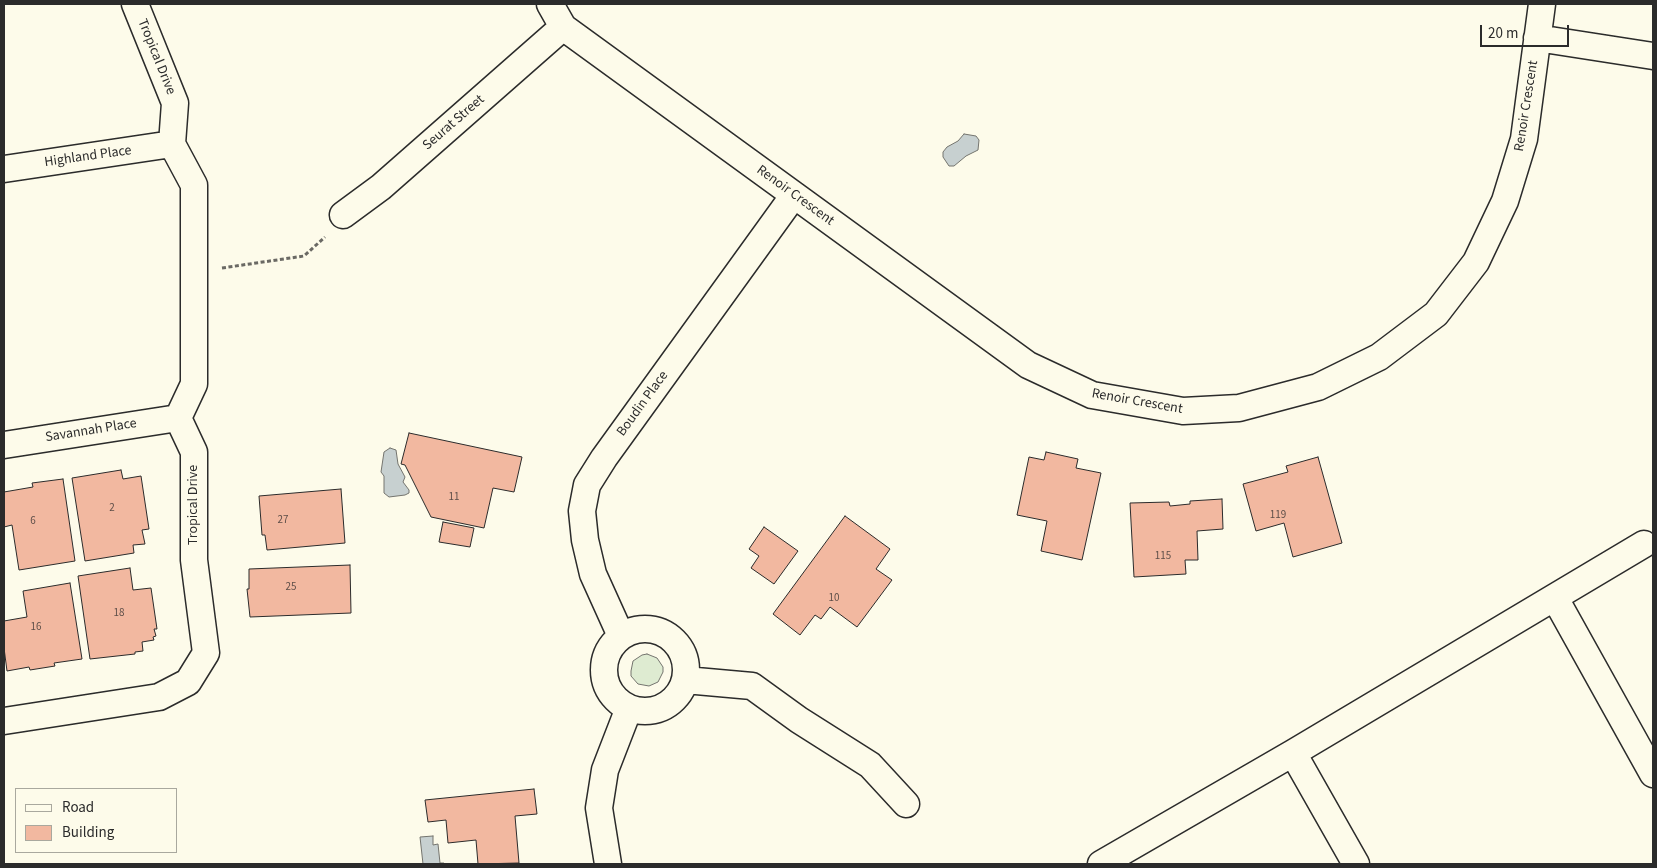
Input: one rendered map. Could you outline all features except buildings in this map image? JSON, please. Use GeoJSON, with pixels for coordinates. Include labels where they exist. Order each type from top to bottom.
{"type":"FeatureCollection","features":[{"type":"Feature","properties":{"kind":"street","name":"Tropical Drive"},"geometry":{"type":"LineString","coordinates":[[135,4],[175,103],[172,144]]}},
{"type":"Feature","properties":{"kind":"street","name":"Renoir Crescent"},"geometry":{"type":"LineString","coordinates":[[550,4],[563,27],[1028,365],[1092,395],[1182,411],[1239,408],[1318,387],[1379,357],[1436,314],[1476,262],[1505,201],[1524,139],[1542,4]]}},
{"type":"Feature","properties":{"kind":"street","name":"Seurat Street"},"geometry":{"type":"LineString","coordinates":[[342,215],[381,187],[563,27]]}},
{"type":"Feature","properties":{"kind":"street"},"geometry":{"type":"LineString","coordinates":[[1537,38],[1653,56]]}},
{"type":"Feature","properties":{"kind":"street","name":"Highland Place"},"geometry":{"type":"LineString","coordinates":[[4,169],[172,144]]}},
{"type":"Feature","properties":{"kind":"street"},"geometry":{"type":"LineString","coordinates":[[172,144],[194,185],[194,384],[178,418]]}},
{"type":"Feature","properties":{"kind":"street","name":"Boudin Place"},"geometry":{"type":"LineString","coordinates":[[621,636],[593,574],[585,540],[582,511],[587,485],[604,458],[794,195]]}},
{"type":"Feature","properties":{"kind":"street","name":"Tropical Drive"},"geometry":{"type":"LineString","coordinates":[[4,720],[159,697],[188,682],[206,653],[194,560],[194,452],[178,418]]}},
{"type":"Feature","properties":{"kind":"street","name":"Savannah Place"},"geometry":{"type":"LineString","coordinates":[[4,445],[178,418]]}},
{"type":"Feature","properties":{"kind":"street"},"geometry":{"type":"LineString","coordinates":[[1101,864],[1293,753],[1644,544]]}},
{"type":"Feature","properties":{"kind":"street"},"geometry":{"type":"LineString","coordinates":[[1555,598],[1653,774]]}},
{"type":"Feature","properties":{"kind":"street"},"geometry":{"type":"LineString","coordinates":[[648,629],[662,632],[674,640],[682,652],[686,665],[685,680],[670,703],[661,708],[640,711],[618,702],[610,692],[604,680],[603,668],[606,656],[612,645],[621,636],[634,630],[648,629]]}},
{"type":"Feature","properties":{"kind":"street"},"geometry":{"type":"LineString","coordinates":[[685,680],[752,686],[799,720],[870,765],[906,804]]}},
{"type":"Feature","properties":{"kind":"street"},"geometry":{"type":"LineString","coordinates":[[608,864],[599,808],[605,770],[629,708]]}},
{"type":"Feature","properties":{"kind":"street"},"geometry":{"type":"LineString","coordinates":[[1293,753],[1356,864]]}},
{"type":"Feature","properties":{"kind":"path"},"geometry":{"type":"LineString","coordinates":[[194,272],[304,256],[325,236],[342,215]]}},
{"type":"Feature","properties":{"kind":"green space"},"geometry":{"type":"Polygon","coordinates":[[[647,654],[657,658],[663,667],[663,672],[658,682],[649,686],[638,684],[631,676],[633,661],[647,654]]]}},
{"type":"Feature","properties":{"kind":"shaded area"},"geometry":{"type":"Polygon","coordinates":[[[964,134],[976,136],[979,140],[978,150],[966,156],[954,166],[949,166],[943,157],[943,152],[964,134]]]}},
{"type":"Feature","properties":{"kind":"shaded area"},"geometry":{"type":"Polygon","coordinates":[[[390,448],[396,450],[398,464],[405,477],[403,482],[409,493],[405,495],[389,497],[384,493],[384,476],[381,472],[384,452],[390,448]]]}},
{"type":"Feature","properties":{"kind":"shaded area"},"geometry":{"type":"Polygon","coordinates":[[[433,836],[433,845],[438,844],[440,863],[444,864],[423,864],[420,837],[433,836]]]}}]}
